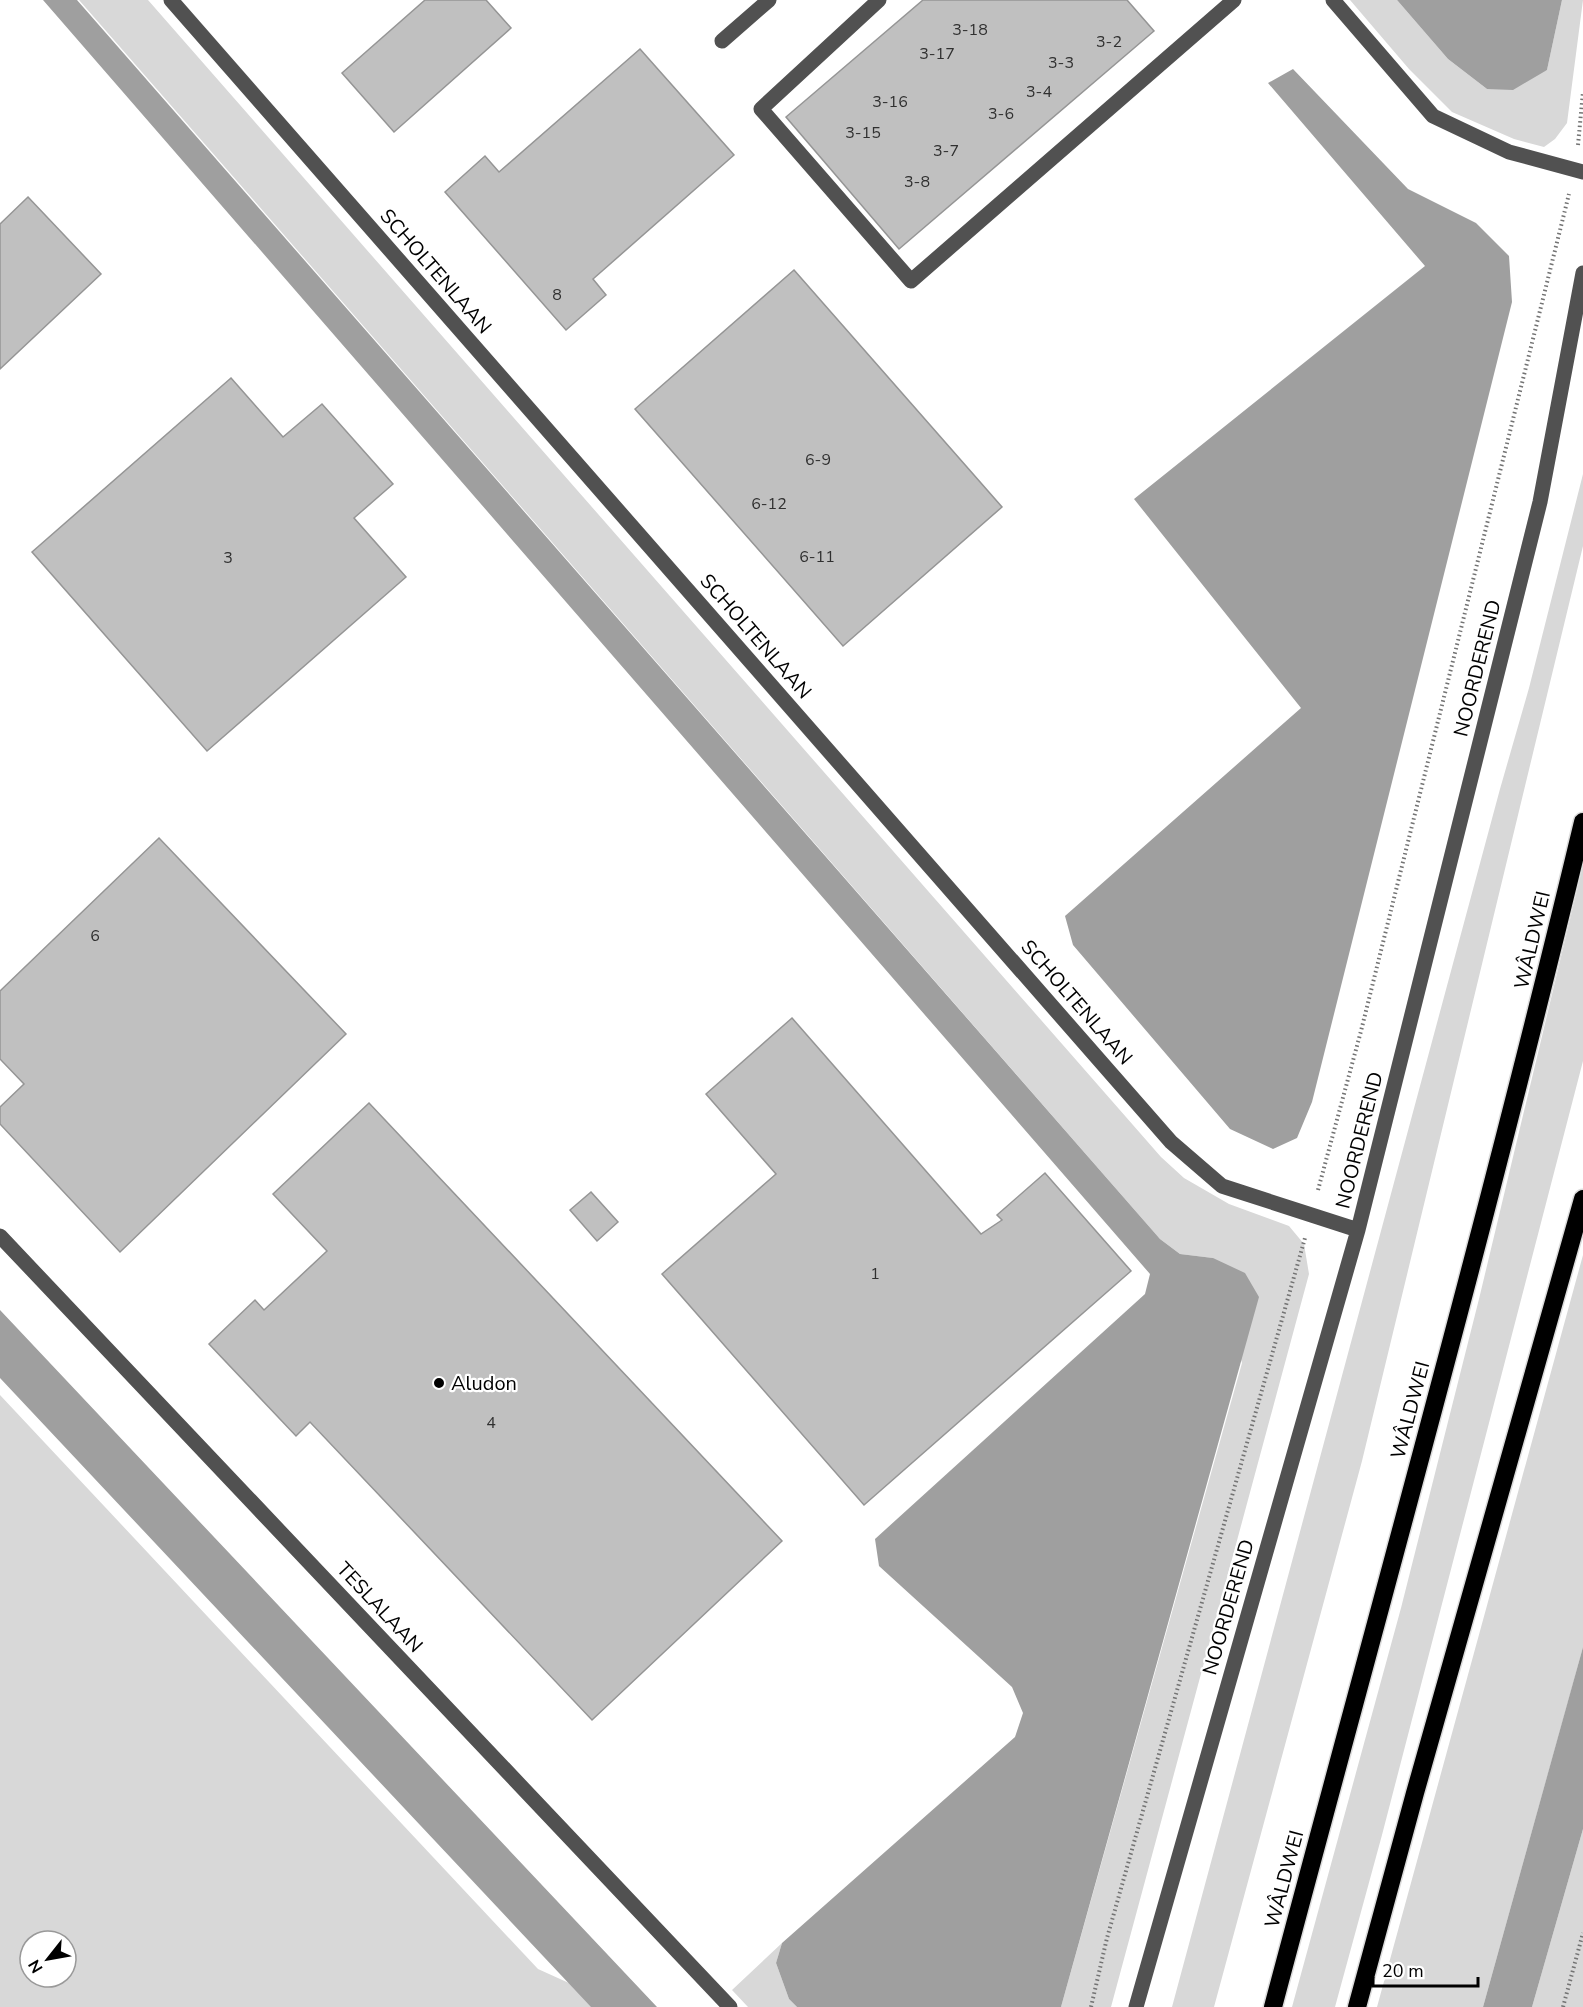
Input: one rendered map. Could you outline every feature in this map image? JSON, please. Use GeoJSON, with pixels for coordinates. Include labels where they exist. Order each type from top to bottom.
{"type":"FeatureCollection","features":[{"type":"Feature","properties":{"kind":"highway","name":"WÂLDWEI"},"geometry":{"type":"LineString","coordinates":[[1273,2007],[1471,1270],[1538,1010],[1583,822]]}},
{"type":"Feature","properties":{"kind":"highway"},"geometry":{"type":"LineString","coordinates":[[1357,2007],[1583,1199]]}},
{"type":"Feature","properties":{"kind":"street","name":"SCHOLTENLAAN"},"geometry":{"type":"LineString","coordinates":[[171,0],[1171,1142],[1222,1186],[1358,1230]]}},
{"type":"Feature","properties":{"kind":"street"},"geometry":{"type":"LineString","coordinates":[[722,41],[769,0]]}},
{"type":"Feature","properties":{"kind":"street"},"geometry":{"type":"LineString","coordinates":[[879,0],[761,109],[911,281],[1234,0]]}},
{"type":"Feature","properties":{"kind":"street"},"geometry":{"type":"LineString","coordinates":[[1333,0],[1433,116],[1509,152],[1579,171]]}},
{"type":"Feature","properties":{"kind":"street","name":"NOORDEREND"},"geometry":{"type":"LineString","coordinates":[[1136,2007],[1358,1230],[1540,502],[1583,273]]}},
{"type":"Feature","properties":{"kind":"street","name":"TESLALAAN"},"geometry":{"type":"LineString","coordinates":[[0,1236],[730,2007]]}},
{"type":"Feature","properties":{"kind":"path"},"geometry":{"type":"LineString","coordinates":[[1091,2007],[1107,1938],[1312,1214],[1361,1031],[1579,171],[1583,92]]}},
{"type":"Feature","properties":{"kind":"path"},"geometry":{"type":"LineString","coordinates":[[1563,2007],[1583,1933]]}},
{"type":"Feature","properties":{"kind":"shaded area"},"geometry":{"type":"Polygon","coordinates":[[[43,0],[77,0],[1160,1239],[1180,1254],[1213,1258],[1245,1273],[1259,1297],[1061,2007],[797,2007],[789,1999],[776,1963],[782,1943],[1015,1737],[1023,1713],[1012,1687],[879,1566],[875,1539],[1145,1294],[1150,1274],[43,0]]]}},
{"type":"Feature","properties":{"kind":"shaded area"},"geometry":{"type":"Polygon","coordinates":[[[79,0],[148,0],[1161,1157],[1184,1178],[1229,1204],[1289,1226],[1304,1244],[1309,1274],[1111,2007],[1061,2007],[1242,1363],[1213,1258],[1180,1254],[1160,1239],[79,0]]]}},
{"type":"Feature","properties":{"kind":"shaded area"},"geometry":{"type":"Polygon","coordinates":[[[1350,0],[1397,0],[1448,59],[1487,89],[1547,70],[1562,0],[1583,0],[1567,123],[1555,139],[1544,147],[1514,139],[1452,112],[1409,69],[1350,0]]]}},
{"type":"Feature","properties":{"kind":"shaded area"},"geometry":{"type":"Polygon","coordinates":[[[1397,0],[1562,0],[1547,70],[1513,90],[1487,89],[1448,59],[1397,0]]]}},
{"type":"Feature","properties":{"kind":"shaded area"},"geometry":{"type":"Polygon","coordinates":[[[1293,69],[1408,189],[1476,223],[1509,256],[1512,302],[1312,1102],[1297,1138],[1273,1149],[1230,1129],[1073,945],[1065,916],[1301,708],[1134,499],[1425,266],[1268,83],[1293,69]]]}},
{"type":"Feature","properties":{"kind":"shaded area"},"geometry":{"type":"Polygon","coordinates":[[[1583,474],[1583,546],[1362,1461],[1214,2007],[1172,2007],[1529,688],[1583,474]]]}},
{"type":"Feature","properties":{"kind":"shaded area"},"geometry":{"type":"Polygon","coordinates":[[[1583,865],[1583,1061],[1382,1835],[1335,2007],[1292,2007],[1401,1608],[1479,1299],[1583,865]]]}},
{"type":"Feature","properties":{"kind":"shaded area"},"geometry":{"type":"Polygon","coordinates":[[[1583,1255],[1583,1647],[1571,1691],[1483,2007],[1377,2007],[1583,1255]]]}},
{"type":"Feature","properties":{"kind":"shaded area"},"geometry":{"type":"Polygon","coordinates":[[[0,1310],[657,2007],[591,2007],[0,1378],[0,1310]]]}},
{"type":"Feature","properties":{"kind":"shaded area"},"geometry":{"type":"Polygon","coordinates":[[[0,1395],[538,1969],[602,1998],[611,2007],[0,2007],[0,1395]]]}},
{"type":"Feature","properties":{"kind":"shaded area"},"geometry":{"type":"Polygon","coordinates":[[[1583,1647],[1583,1829],[1532,2007],[1483,2007],[1583,1647]]]}},
{"type":"Feature","properties":{"kind":"shaded area"},"geometry":{"type":"Polygon","coordinates":[[[1583,1829],[1583,2007],[1532,2007],[1583,1829]]]}},
{"type":"Feature","properties":{"kind":"shaded area"},"geometry":{"type":"Polygon","coordinates":[[[782,1943],[776,1963],[789,1999],[797,2007],[748,2007],[732,1990],[782,1943]]]}},
{"type":"Feature","properties":{"kind":"building"},"geometry":{"type":"Polygon","coordinates":[[[425,0],[486,0],[511,28],[394,132],[342,73],[425,0]]]}},
{"type":"Feature","properties":{"kind":"building"},"geometry":{"type":"Polygon","coordinates":[[[923,0],[1127,0],[1154,31],[899,249],[786,117],[923,0]]]}},
{"type":"Feature","properties":{"kind":"building"},"geometry":{"type":"Polygon","coordinates":[[[640,49],[734,155],[593,279],[606,295],[566,330],[445,192],[485,156],[499,172],[640,49]]]}},
{"type":"Feature","properties":{"kind":"building"},"geometry":{"type":"Polygon","coordinates":[[[28,197],[101,274],[0,369],[0,224],[28,197]]]}},
{"type":"Feature","properties":{"kind":"building"},"geometry":{"type":"Polygon","coordinates":[[[794,270],[1002,507],[843,646],[635,409],[794,270]]]}},
{"type":"Feature","properties":{"kind":"building"},"geometry":{"type":"Polygon","coordinates":[[[231,378],[283,437],[322,404],[393,484],[354,518],[406,577],[207,751],[32,552],[231,378]]]}},
{"type":"Feature","properties":{"kind":"building"},"geometry":{"type":"Polygon","coordinates":[[[159,838],[346,1034],[120,1252],[0,1124],[0,1107],[24,1084],[0,1059],[0,991],[159,838]]]}},
{"type":"Feature","properties":{"kind":"building"},"geometry":{"type":"Polygon","coordinates":[[[792,1018],[981,1234],[1002,1220],[997,1215],[1045,1173],[1131,1271],[864,1505],[662,1274],[776,1174],[706,1094],[792,1018]]]}},
{"type":"Feature","properties":{"kind":"building","name":"Aludon"},"geometry":{"type":"Polygon","coordinates":[[[369,1103],[782,1541],[592,1720],[310,1422],[296,1436],[209,1344],[255,1300],[264,1310],[327,1251],[273,1194],[369,1103]]]}},
{"type":"Feature","properties":{"kind":"building"},"geometry":{"type":"Polygon","coordinates":[[[591,1192],[618,1222],[597,1241],[570,1210],[591,1192]]]}},
{"type":"Feature","properties":{"kind":"place","name":"Aludon"},"geometry":{"type":"Point","coordinates":[439,1383]}}]}
